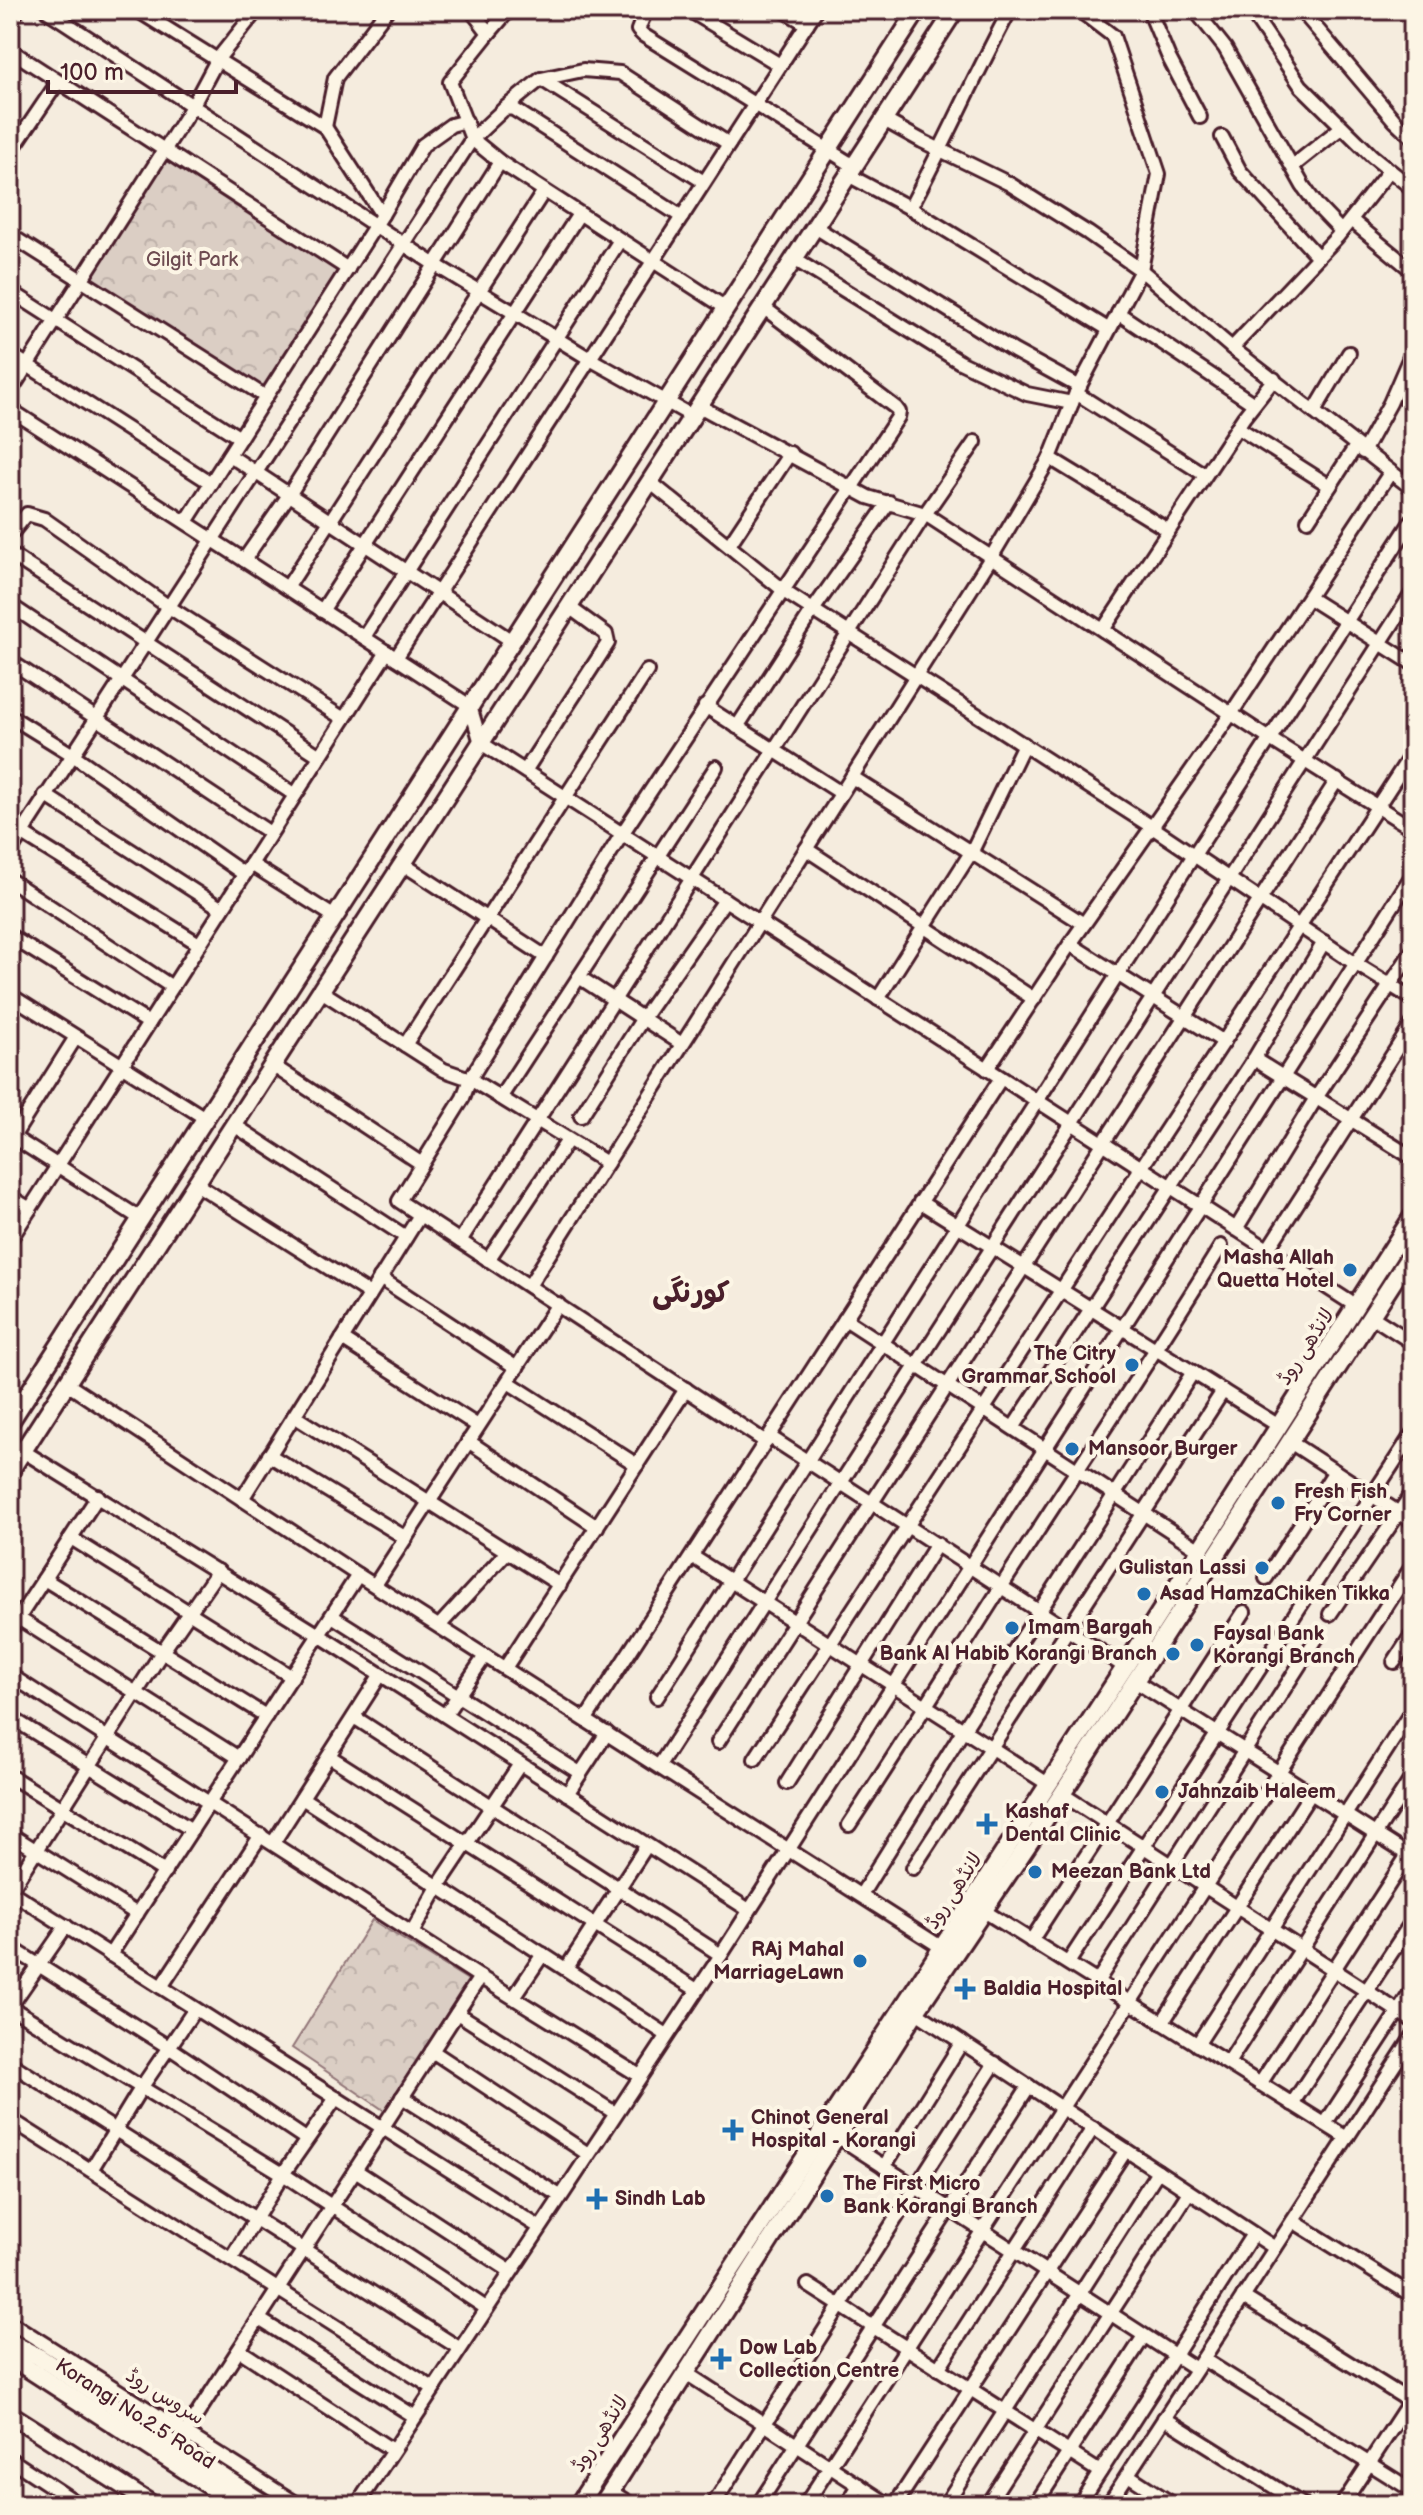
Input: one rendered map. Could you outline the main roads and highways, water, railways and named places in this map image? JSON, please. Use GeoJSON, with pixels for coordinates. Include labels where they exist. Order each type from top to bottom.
{"type":"FeatureCollection","features":[{"type":"Feature","properties":{"kind":"main road"},"geometry":{"type":"LineString","coordinates":[[10,1422],[918,10]]}},
{"type":"Feature","properties":{"kind":"main road"},"geometry":{"type":"LineString","coordinates":[[10,1471],[955,10]]}},
{"type":"Feature","properties":{"kind":"main road","name":"لانڈھی روڈ"},"geometry":{"type":"LineString","coordinates":[[606,2498],[916,2012],[1062,1794],[1200,1550],[1413,1216]]}},
{"type":"Feature","properties":{"kind":"main road","name":"لانڈھی روڈ"},"geometry":{"type":"LineString","coordinates":[[578,2505],[1048,1784],[1130,1674],[1290,1442],[1413,1251]]}},
{"type":"Feature","properties":{"kind":"main road"},"geometry":{"type":"LineString","coordinates":[[10,2342],[39,2357],[266,2505]]}},
{"type":"Feature","properties":{"kind":"main road","name":"Korangi No.2.5 Road"},"geometry":{"type":"LineString","coordinates":[[10,2357],[239,2505]]}},
{"type":"Feature","properties":{"kind":"main road"},"geometry":{"type":"LineString","coordinates":[[10,2414],[152,2505]]}},
{"type":"Feature","properties":{"kind":"place","name":"Masha Allah Quetta Hotel"},"geometry":{"type":"Point","coordinates":[1350,1270]}},
{"type":"Feature","properties":{"kind":"place","name":"The Citry Grammar School"},"geometry":{"type":"Point","coordinates":[1132,1365]}},
{"type":"Feature","properties":{"kind":"place","name":"Mansoor Burger"},"geometry":{"type":"Point","coordinates":[1072,1449]}},
{"type":"Feature","properties":{"kind":"place","name":"Fresh Fish Fry Corner"},"geometry":{"type":"Point","coordinates":[1278,1503]}},
{"type":"Feature","properties":{"kind":"place","name":"Gulistan Lassi"},"geometry":{"type":"Point","coordinates":[1262,1568]}},
{"type":"Feature","properties":{"kind":"place","name":"Asad HamzaChiken Tikka"},"geometry":{"type":"Point","coordinates":[1144,1594]}},
{"type":"Feature","properties":{"kind":"place","name":"Imam Bargah"},"geometry":{"type":"Point","coordinates":[1012,1628]}},
{"type":"Feature","properties":{"kind":"place","name":"Faysal Bank Korangi Branch"},"geometry":{"type":"Point","coordinates":[1197,1645]}},
{"type":"Feature","properties":{"kind":"place","name":"Bank Al Habib Korangi Branch"},"geometry":{"type":"Point","coordinates":[1173,1654]}},
{"type":"Feature","properties":{"kind":"place","name":"Jahnzaib Haleem"},"geometry":{"type":"Point","coordinates":[1162,1792]}},
{"type":"Feature","properties":{"kind":"place","name":"Kashaf Dental Clinic"},"geometry":{"type":"Point","coordinates":[987,1824]}},
{"type":"Feature","properties":{"kind":"place","name":"Meezan Bank Ltd"},"geometry":{"type":"Point","coordinates":[1035,1872]}},
{"type":"Feature","properties":{"kind":"place","name":"RAj Mahal MarriageLawn"},"geometry":{"type":"Point","coordinates":[860,1961]}},
{"type":"Feature","properties":{"kind":"place","name":"Baldia Hospital"},"geometry":{"type":"Point","coordinates":[965,1989]}},
{"type":"Feature","properties":{"kind":"place","name":"Chinot General Hospital - Korangi"},"geometry":{"type":"Point","coordinates":[733,2130]}},
{"type":"Feature","properties":{"kind":"place","name":"The First Micro Bank Korangi Branch"},"geometry":{"type":"Point","coordinates":[827,2196]}},
{"type":"Feature","properties":{"kind":"place","name":"Sindh Lab"},"geometry":{"type":"Point","coordinates":[597,2199]}},
{"type":"Feature","properties":{"kind":"place","name":"Dow Lab Collection Centre"},"geometry":{"type":"Point","coordinates":[721,2359]}},
{"type":"Feature","properties":{"kind":"district","name":"کورنگی"},"geometry":{"type":"Point","coordinates":[691,1293]}},
{"type":"Feature","properties":{"kind":"park label","name":"Gilgit Park"},"geometry":{"type":"Point","coordinates":[192,260]}}]}
